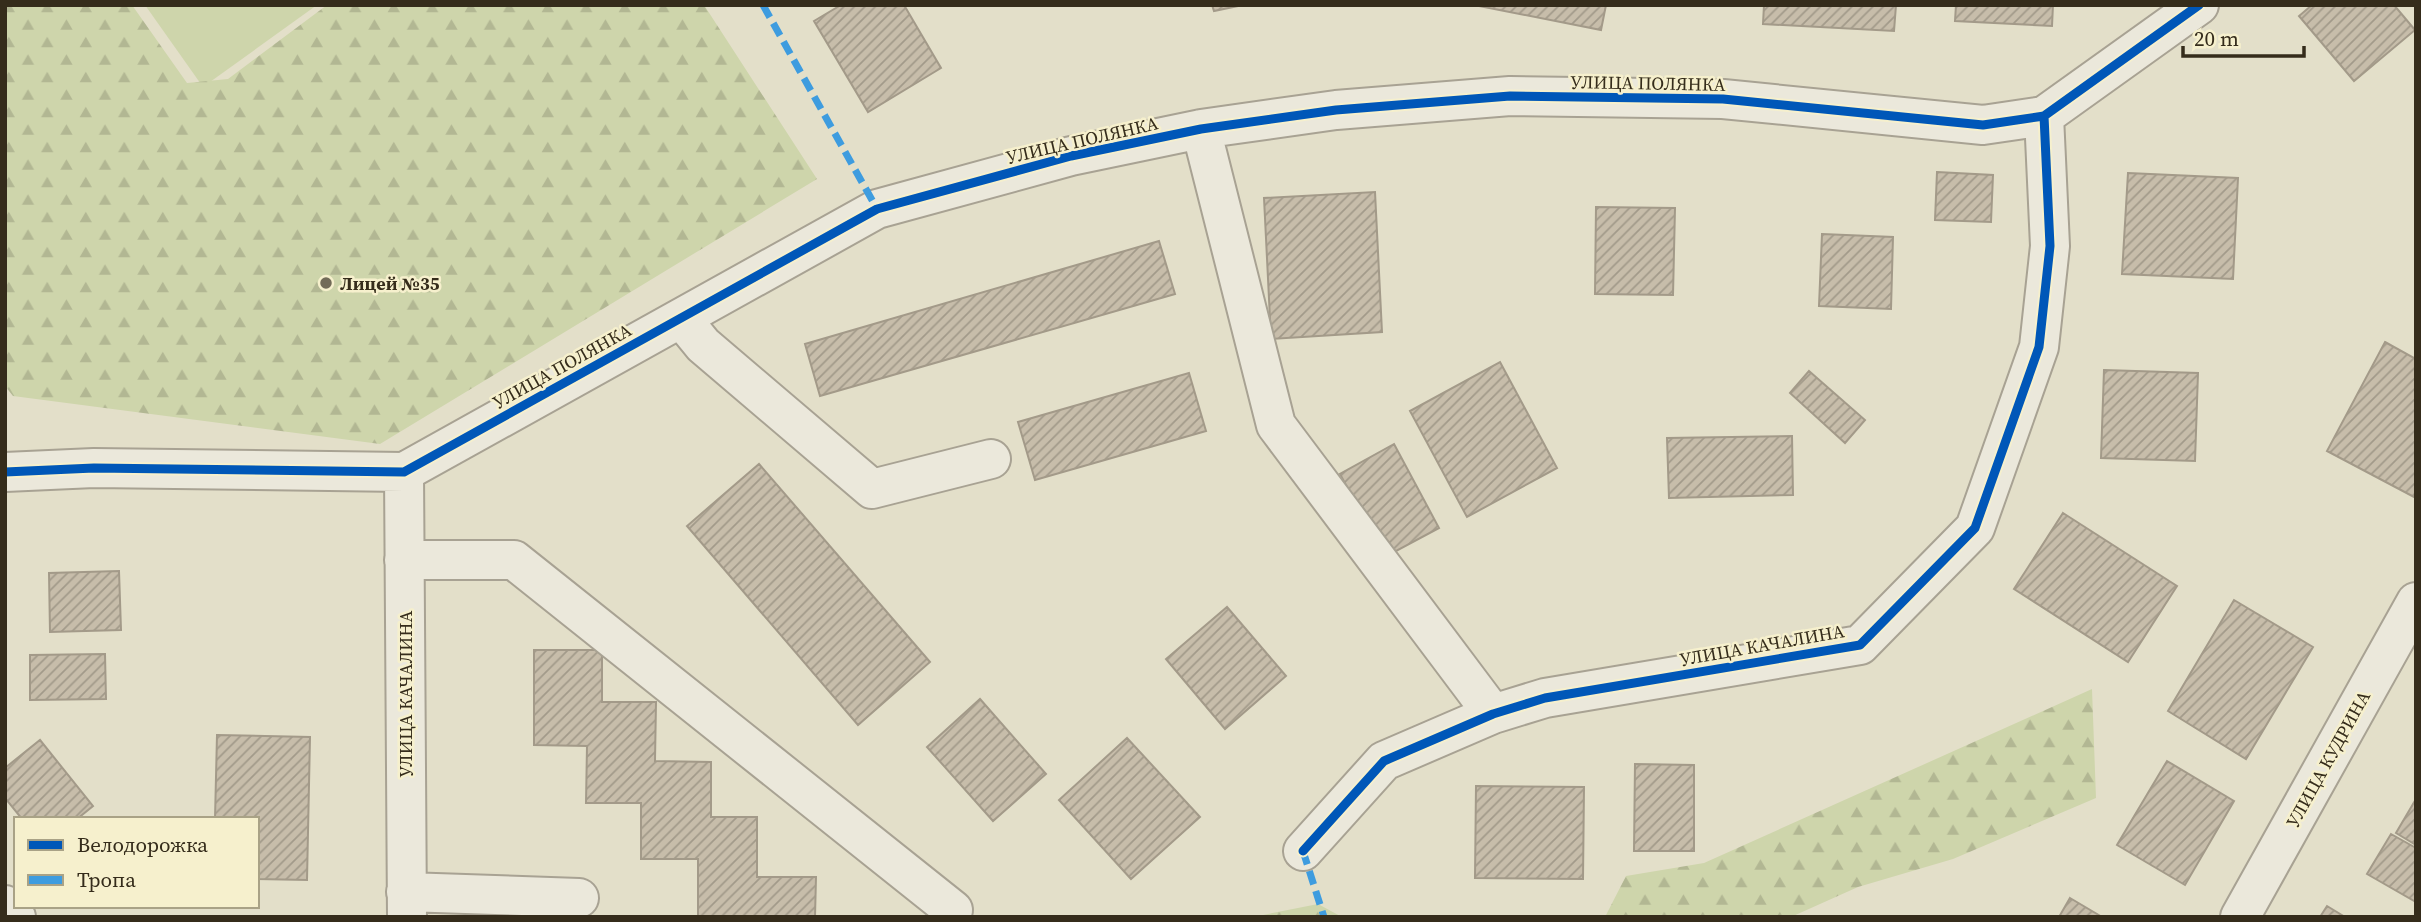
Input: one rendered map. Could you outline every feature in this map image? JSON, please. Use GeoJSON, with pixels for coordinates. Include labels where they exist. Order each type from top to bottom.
{"type":"FeatureCollection","features":[{"type":"Feature","properties":{"kind":"street","name":"УЛИЦА ПОЛЯНКА"},"geometry":{"type":"LineString","coordinates":[[5,471],[94,468],[404,472],[877,209],[1071,156],[1201,129],[1336,110],[1510,96],[1723,99],[1983,125],[2044,116],[2199,5]]}},
{"type":"Feature","properties":{"kind":"street","name":"УЛИЦА КАЧАЛИНА"},"geometry":{"type":"LineString","coordinates":[[1303,851],[1384,761],[1493,714],[1545,698],[1860,645],[1975,528],[2039,347],[2050,246],[2044,116]]}},
{"type":"Feature","properties":{"kind":"street"},"geometry":{"type":"LineString","coordinates":[[1201,129],[1276,425],[1493,714]]}},
{"type":"Feature","properties":{"kind":"street"},"geometry":{"type":"LineString","coordinates":[[681,318],[703,345],[872,489],[991,459]]}},
{"type":"Feature","properties":{"kind":"street","name":"УЛИЦА КАЧАЛИНА"},"geometry":{"type":"LineString","coordinates":[[404,472],[407,905]]}},
{"type":"Feature","properties":{"kind":"street"},"geometry":{"type":"LineString","coordinates":[[404,560],[514,560],[953,910]]}},
{"type":"Feature","properties":{"kind":"street","name":"УЛИЦА КУДРИНА"},"geometry":{"type":"LineString","coordinates":[[2240,917],[2416,602]]}},
{"type":"Feature","properties":{"kind":"street"},"geometry":{"type":"LineString","coordinates":[[407,905],[579,898]]}},
{"type":"Feature","properties":{"kind":"street"},"geometry":{"type":"LineString","coordinates":[[5,905],[16,917]]}},
{"type":"Feature","properties":{"kind":"green space","name":"Лицей №35"},"geometry":{"type":"Polygon","coordinates":[[[5,5],[132,5],[187,83],[228,79],[327,5],[704,5],[817,179],[380,444],[13,396],[5,386],[5,5]]]}},
{"type":"Feature","properties":{"kind":"green space"},"geometry":{"type":"Polygon","coordinates":[[[145,5],[317,5],[203,87],[145,5]]]}},
{"type":"Feature","properties":{"kind":"green space"},"geometry":{"type":"Polygon","coordinates":[[[2092,689],[2096,798],[1953,859],[1858,887],[1791,917],[1605,917],[1626,876],[1704,863],[2092,689]]]}},
{"type":"Feature","properties":{"kind":"green space"},"geometry":{"type":"Polygon","coordinates":[[[1318,904],[1342,917],[1253,917],[1318,904]]]}},
{"type":"Feature","properties":{"kind":"building"},"geometry":{"type":"Polygon","coordinates":[[[841,5],[904,5],[941,68],[868,112],[814,21],[841,5]]]}},
{"type":"Feature","properties":{"kind":"building"},"geometry":{"type":"Polygon","coordinates":[[[1212,5],[1243,5],[1214,11],[1212,5]]]}},
{"type":"Feature","properties":{"kind":"building"},"geometry":{"type":"Polygon","coordinates":[[[1474,5],[1606,5],[1601,30],[1474,5]]]}},
{"type":"Feature","properties":{"kind":"building"},"geometry":{"type":"Polygon","coordinates":[[[1764,5],[1896,5],[1894,31],[1763,24],[1764,5]]]}},
{"type":"Feature","properties":{"kind":"building"},"geometry":{"type":"Polygon","coordinates":[[[1956,5],[2053,5],[2052,26],[1955,21],[1956,5]]]}},
{"type":"Feature","properties":{"kind":"building"},"geometry":{"type":"Polygon","coordinates":[[[2312,5],[2394,5],[2415,30],[2354,81],[2299,16],[2312,5]]]}},
{"type":"Feature","properties":{"kind":"building"},"geometry":{"type":"Polygon","coordinates":[[[1937,172],[1993,175],[1991,222],[1935,220],[1937,172]]]}},
{"type":"Feature","properties":{"kind":"building"},"geometry":{"type":"Polygon","coordinates":[[[2128,173],[2238,178],[2233,279],[2122,274],[2128,173]]]}},
{"type":"Feature","properties":{"kind":"building"},"geometry":{"type":"Polygon","coordinates":[[[1375,192],[1382,332],[1271,339],[1264,198],[1375,192]]]}},
{"type":"Feature","properties":{"kind":"building"},"geometry":{"type":"Polygon","coordinates":[[[1596,207],[1675,208],[1673,295],[1595,294],[1596,207]]]}},
{"type":"Feature","properties":{"kind":"building"},"geometry":{"type":"Polygon","coordinates":[[[1822,234],[1893,237],[1891,309],[1819,306],[1822,234]]]}},
{"type":"Feature","properties":{"kind":"building"},"geometry":{"type":"Polygon","coordinates":[[[1159,241],[1175,294],[820,396],[805,344],[1159,241]]]}},
{"type":"Feature","properties":{"kind":"building"},"geometry":{"type":"Polygon","coordinates":[[[2385,342],[2416,359],[2416,498],[2327,451],[2385,342]]]}},
{"type":"Feature","properties":{"kind":"building"},"geometry":{"type":"Polygon","coordinates":[[[1500,362],[1557,468],[1467,517],[1410,411],[1500,362]]]}},
{"type":"Feature","properties":{"kind":"building"},"geometry":{"type":"Polygon","coordinates":[[[2104,370],[2198,373],[2195,461],[2101,458],[2104,370]]]}},
{"type":"Feature","properties":{"kind":"building"},"geometry":{"type":"Polygon","coordinates":[[[1809,371],[1865,420],[1845,443],[1790,393],[1809,371]]]}},
{"type":"Feature","properties":{"kind":"building"},"geometry":{"type":"Polygon","coordinates":[[[1189,373],[1206,431],[1035,480],[1018,422],[1189,373]]]}},
{"type":"Feature","properties":{"kind":"building"},"geometry":{"type":"Polygon","coordinates":[[[1792,436],[1793,495],[1669,498],[1667,438],[1792,436]]]}},
{"type":"Feature","properties":{"kind":"building"},"geometry":{"type":"Polygon","coordinates":[[[1394,444],[1439,528],[1385,557],[1340,474],[1394,444]]]}},
{"type":"Feature","properties":{"kind":"building"},"geometry":{"type":"Polygon","coordinates":[[[759,464],[930,662],[858,725],[687,526],[759,464]]]}},
{"type":"Feature","properties":{"kind":"building"},"geometry":{"type":"Polygon","coordinates":[[[2063,513],[2177,586],[2128,662],[2014,589],[2063,513]]]}},
{"type":"Feature","properties":{"kind":"building"},"geometry":{"type":"Polygon","coordinates":[[[119,571],[121,630],[50,632],[49,573],[119,571]]]}},
{"type":"Feature","properties":{"kind":"building"},"geometry":{"type":"Polygon","coordinates":[[[2234,600],[2313,647],[2246,759],[2168,711],[2234,600]]]}},
{"type":"Feature","properties":{"kind":"building"},"geometry":{"type":"Polygon","coordinates":[[[1227,607],[1286,676],[1225,729],[1166,659],[1227,607]]]}},
{"type":"Feature","properties":{"kind":"building"},"geometry":{"type":"Polygon","coordinates":[[[534,650],[602,650],[602,702],[656,702],[655,761],[711,762],[711,817],[757,817],[757,877],[816,877],[815,917],[698,917],[698,859],[641,859],[641,803],[586,803],[587,746],[534,745],[534,650]]]}},
{"type":"Feature","properties":{"kind":"building"},"geometry":{"type":"Polygon","coordinates":[[[105,654],[106,699],[30,700],[30,655],[105,654]]]}},
{"type":"Feature","properties":{"kind":"building"},"geometry":{"type":"Polygon","coordinates":[[[980,699],[1046,774],[993,821],[927,747],[980,699]]]}},
{"type":"Feature","properties":{"kind":"building"},"geometry":{"type":"Polygon","coordinates":[[[217,735],[310,737],[307,880],[259,879],[259,817],[215,817],[217,735]]]}},
{"type":"Feature","properties":{"kind":"building"},"geometry":{"type":"Polygon","coordinates":[[[1127,738],[1200,817],[1131,879],[1059,800],[1127,738]]]}},
{"type":"Feature","properties":{"kind":"building"},"geometry":{"type":"Polygon","coordinates":[[[40,740],[93,806],[79,817],[20,817],[5,798],[5,768],[40,740]]]}},
{"type":"Feature","properties":{"kind":"building"},"geometry":{"type":"Polygon","coordinates":[[[2167,761],[2234,801],[2185,885],[2117,845],[2167,761]]]}},
{"type":"Feature","properties":{"kind":"building"},"geometry":{"type":"Polygon","coordinates":[[[1635,764],[1694,765],[1694,851],[1634,851],[1635,764]]]}},
{"type":"Feature","properties":{"kind":"building"},"geometry":{"type":"Polygon","coordinates":[[[1476,786],[1584,787],[1583,879],[1475,878],[1476,786]]]}},
{"type":"Feature","properties":{"kind":"building"},"geometry":{"type":"Polygon","coordinates":[[[2416,799],[2416,845],[2396,833],[2416,799]]]}},
{"type":"Feature","properties":{"kind":"building"},"geometry":{"type":"Polygon","coordinates":[[[2391,834],[2416,848],[2416,902],[2367,874],[2391,834]]]}},
{"type":"Feature","properties":{"kind":"building"},"geometry":{"type":"Polygon","coordinates":[[[2070,898],[2102,917],[2059,917],[2070,898]]]}},
{"type":"Feature","properties":{"kind":"building"},"geometry":{"type":"Polygon","coordinates":[[[2327,906],[2345,917],[2320,917],[2327,906]]]}},
{"type":"Feature","properties":{"kind":"building"},"geometry":{"type":"Polygon","coordinates":[[[562,914],[562,917],[494,917],[494,915],[562,914]]]}},
{"type":"Feature","properties":{"kind":"marked path"},"geometry":{"type":"LineString","coordinates":[[763,5],[877,209]]}},
{"type":"Feature","properties":{"kind":"marked path"},"geometry":{"type":"LineString","coordinates":[[1303,851],[1324,917]]}},
{"type":"Feature","properties":{"kind":"cycle path"},"geometry":{"type":"LineString","coordinates":[[5,472],[94,468],[404,472],[877,209],[1071,156],[1201,129],[1336,110],[1510,96],[1723,99],[1983,125],[2044,116],[2199,5]]}},
{"type":"Feature","properties":{"kind":"cycle path"},"geometry":{"type":"LineString","coordinates":[[1303,851],[1384,761],[1493,714],[1545,698],[1860,645],[1975,528],[2039,347],[2050,246],[2044,116]]}},
{"type":"Feature","properties":{"kind":"place","name":"Лицей №35"},"geometry":{"type":"Point","coordinates":[326,283]}}]}
